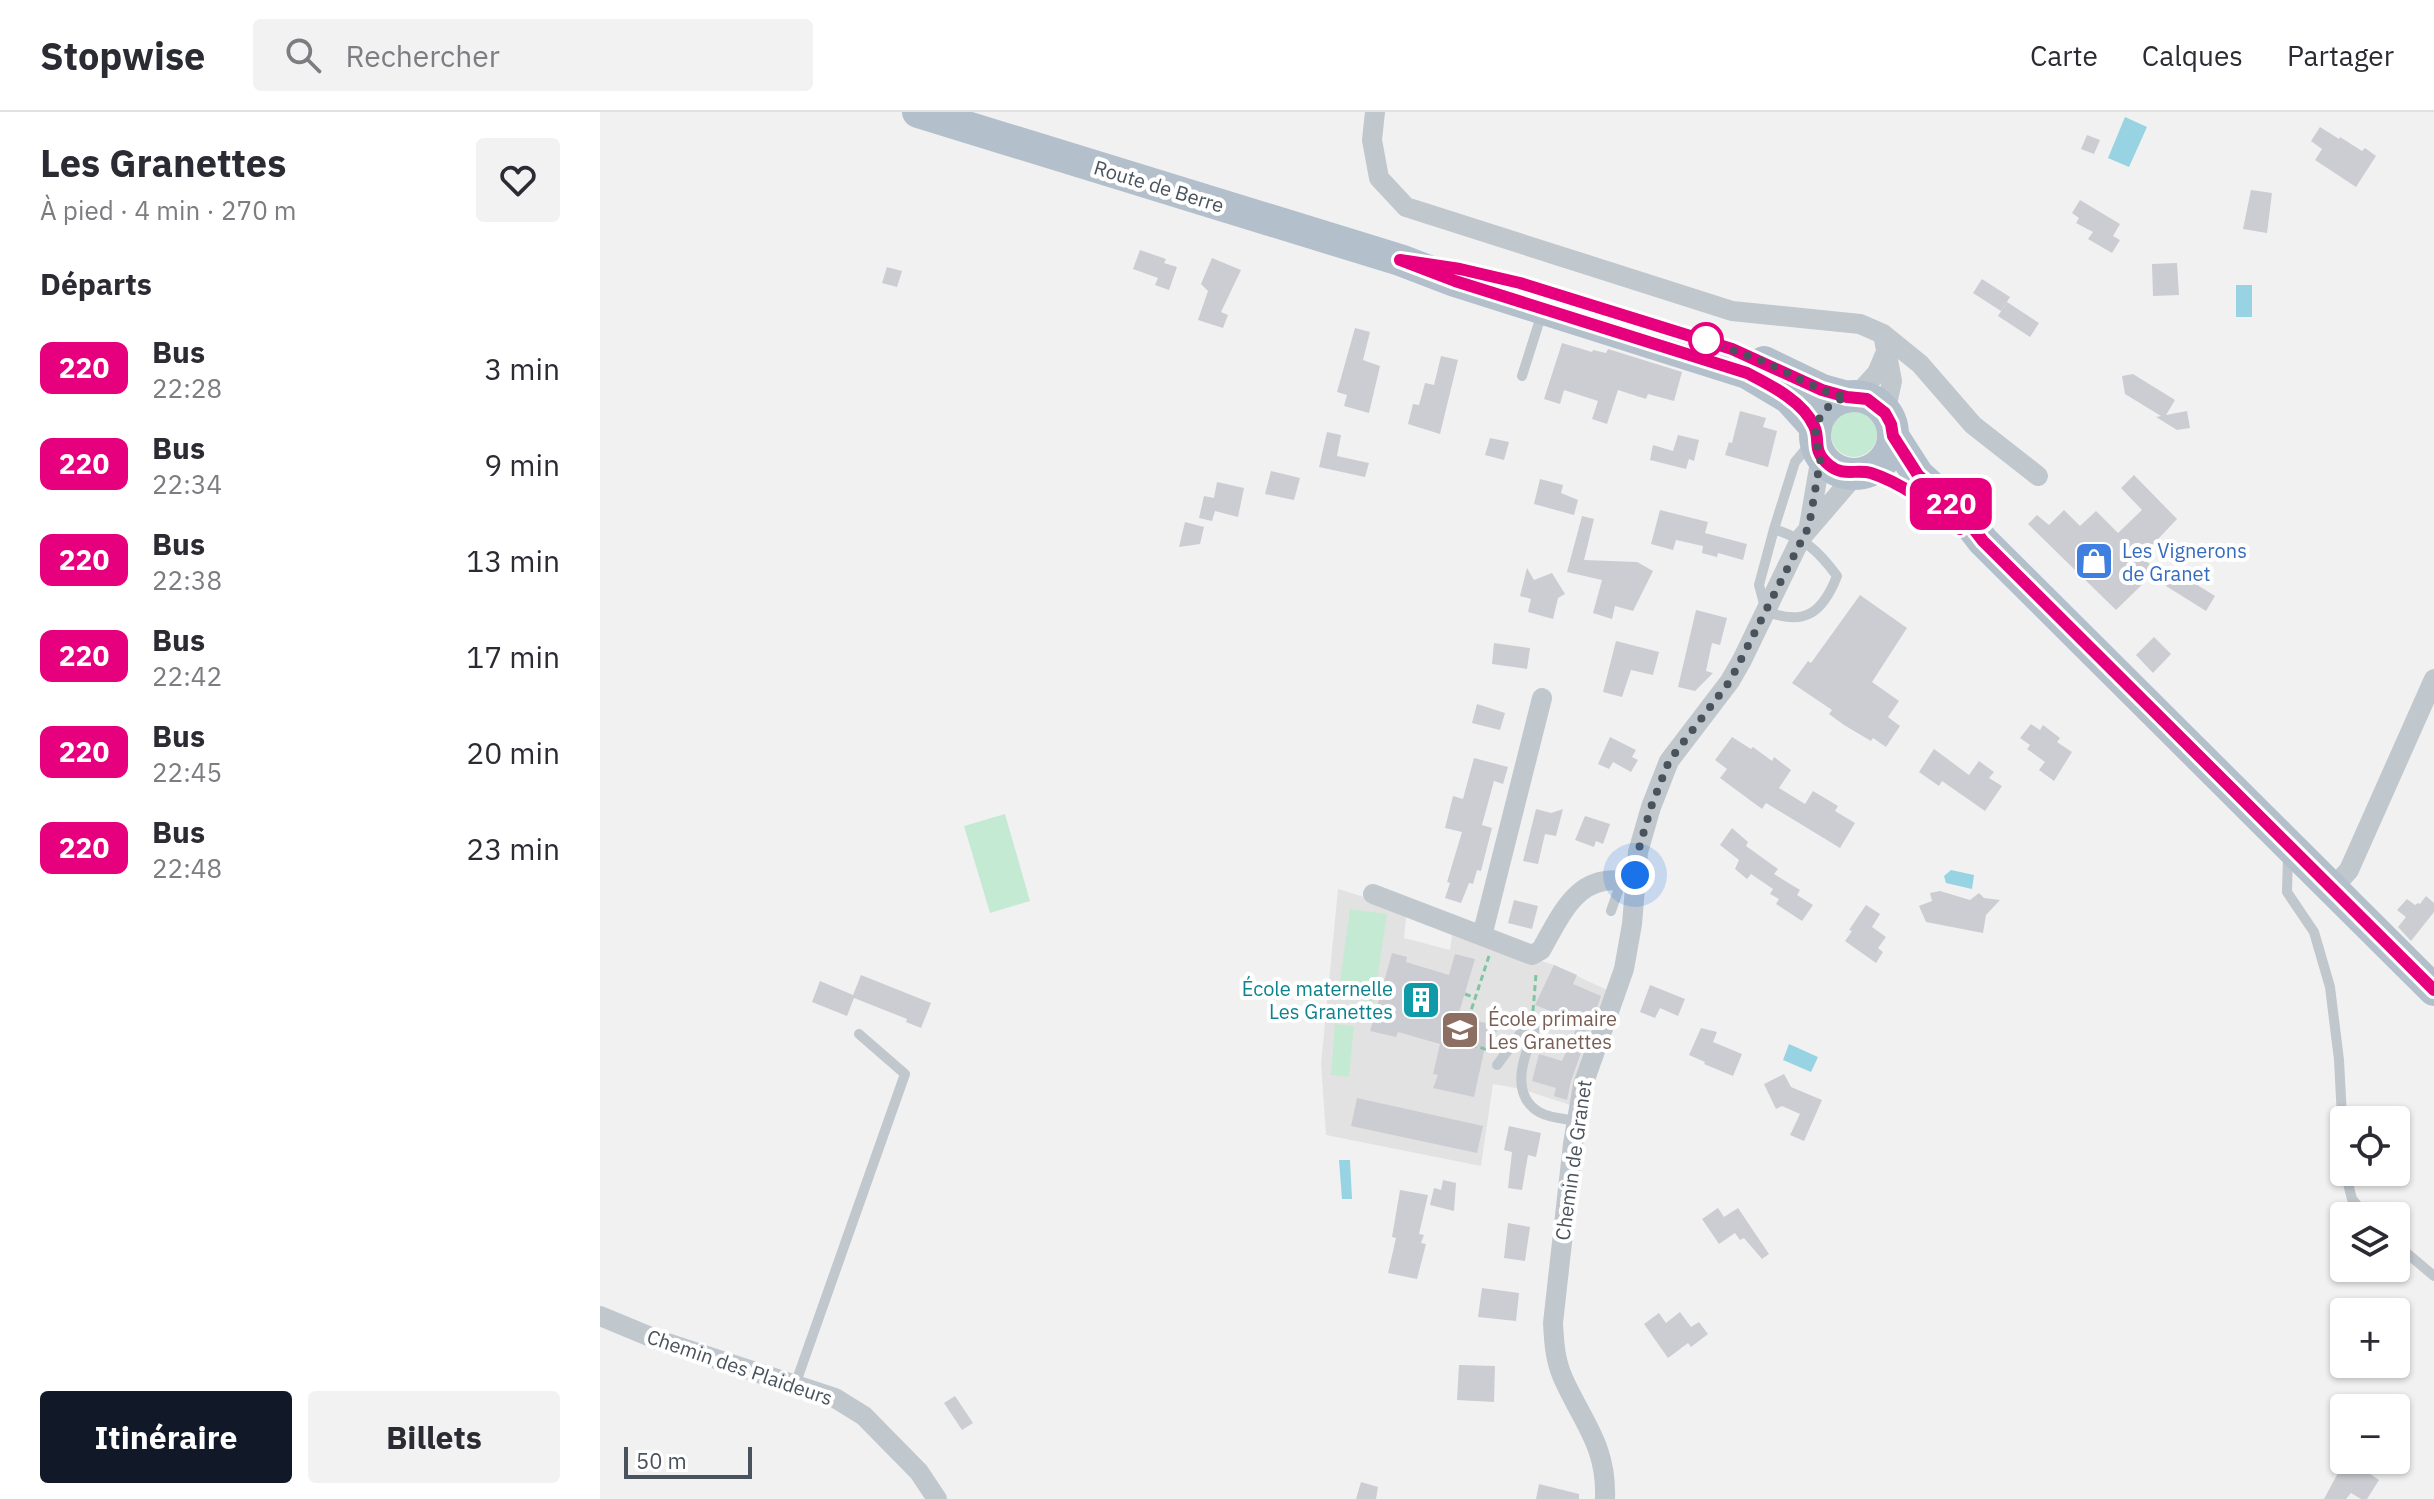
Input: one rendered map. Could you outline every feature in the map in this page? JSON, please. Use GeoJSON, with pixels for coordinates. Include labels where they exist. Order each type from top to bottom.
{"type":"FeatureCollection","features":[{"type":"Feature","properties":{"kind":"main road","name":"Route de Berre"},"geometry":{"type":"LineString","coordinates":[[918,112],[1400,260],[1455,281],[1747,373],[1789,398],[1817,441]]}},
{"type":"Feature","properties":{"kind":"main road","name":"Route de Berre"},"geometry":{"type":"LineString","coordinates":[[1400,260],[1460,269],[1520,283],[1732,349],[1822,390],[1852,397]]}},
{"type":"Feature","properties":{"kind":"main road"},"geometry":{"type":"LineString","coordinates":[[1983,541],[1960,529],[1905,488],[1862,473],[1836,470],[1817,441],[1823,411],[1838,400],[1852,397],[1877,404],[1918,475],[1963,515],[1983,541],[2434,990]]}},
{"type":"Feature","properties":{"kind":"main road"},"geometry":{"type":"LineString","coordinates":[[1862,473],[1885,458],[1889,424]]}},
{"type":"Feature","properties":{"kind":"street"},"geometry":{"type":"LineString","coordinates":[[1375,112],[1372,140],[1379,178],[1406,207],[1732,311],[1860,324],[1920,364],[1973,425],[2038,476]]}},
{"type":"Feature","properties":{"kind":"street"},"geometry":{"type":"LineString","coordinates":[[1852,397],[1877,373],[1885,343]]}},
{"type":"Feature","properties":{"kind":"street"},"geometry":{"type":"LineString","coordinates":[[1885,343],[1892,381],[1889,424]]}},
{"type":"Feature","properties":{"kind":"street","name":"Chemin de Granet"},"geometry":{"type":"LineString","coordinates":[[1805,532],[1817,441]]}},
{"type":"Feature","properties":{"kind":"street","name":"Chemin de Granet"},"geometry":{"type":"LineString","coordinates":[[1605,1499],[1606,1475],[1600,1450],[1562,1376],[1554,1350],[1553,1323],[1585,1073],[1624,969],[1632,924],[1628,882],[1669,761],[1730,681],[1805,532],[1862,473]]}},
{"type":"Feature","properties":{"kind":"street"},"geometry":{"type":"LineString","coordinates":[[2333,888],[2349,870],[2434,679]]}},
{"type":"Feature","properties":{"kind":"street"},"geometry":{"type":"LineString","coordinates":[[1486,942],[1542,698]]}},
{"type":"Feature","properties":{"kind":"street"},"geometry":{"type":"LineString","coordinates":[[1373,894],[1486,942],[1524,953],[1537,953],[1573,897],[1594,883],[1615,878],[1628,882]]}},
{"type":"Feature","properties":{"kind":"street","name":"Chemin des Plaideurs"},"geometry":{"type":"LineString","coordinates":[[600,1316],[658,1340],[835,1398],[864,1416],[919,1472],[937,1499]]}},
{"type":"Feature","properties":{"kind":"lane"},"geometry":{"type":"LineString","coordinates":[[1522,376],[1548,303],[1554,302],[1659,334]]}},
{"type":"Feature","properties":{"kind":"lane"},"geometry":{"type":"LineString","coordinates":[[1774,529],[1805,532],[1837,576],[1828,600],[1808,617],[1782,618],[1766,611],[1759,585],[1774,529],[1795,462],[1817,441]]}},
{"type":"Feature","properties":{"kind":"lane"},"geometry":{"type":"LineString","coordinates":[[2289,845],[2287,892],[2314,932],[2330,987],[2341,1106]]}},
{"type":"Feature","properties":{"kind":"lane"},"geometry":{"type":"LineString","coordinates":[[1611,911],[1628,882]]}},
{"type":"Feature","properties":{"kind":"lane"},"geometry":{"type":"LineString","coordinates":[[1497,1065],[1526,1026],[1532,1022],[1537,1024],[1522,1071],[1521,1089],[1531,1106],[1541,1114],[1577,1121]]}},
{"type":"Feature","properties":{"kind":"lane"},"geometry":{"type":"LineString","coordinates":[[795,1385],[905,1074],[859,1034]]}},
{"type":"Feature","properties":{"kind":"lane"},"geometry":{"type":"LineString","coordinates":[[2410,1256],[2434,1276]]}},
{"type":"Feature","properties":{"kind":"path"},"geometry":{"type":"LineString","coordinates":[[1486,942],[1475,998],[1461,1041],[1487,1050]]}},
{"type":"Feature","properties":{"kind":"path"},"geometry":{"type":"LineString","coordinates":[[1533,998],[1537,963]]}},
{"type":"Feature","properties":{"kind":"path"},"geometry":{"type":"LineString","coordinates":[[1465,994],[1475,998]]}},
{"type":"Feature","properties":{"kind":"shaded area","name":"École primaire Les Granettes"},"geometry":{"type":"Polygon","coordinates":[[[1338,889],[1394,906],[1406,918],[1404,938],[1450,950],[1452,935],[1458,935],[1554,965],[1611,992],[1570,1105],[1521,1089],[1493,1084],[1481,1166],[1326,1135],[1321,1064],[1338,889]]]}},
{"type":"Feature","properties":{"kind":"green space"},"geometry":{"type":"Polygon","coordinates":[[[1854,411],[1870,418],[1877,434],[1870,450],[1854,457],[1838,450],[1831,434],[1838,418],[1854,411]]]}},
{"type":"Feature","properties":{"kind":"green space"},"geometry":{"type":"Polygon","coordinates":[[[1005,814],[1030,901],[990,913],[964,826],[1005,814]]]}},
{"type":"Feature","properties":{"kind":"green space"},"geometry":{"type":"Polygon","coordinates":[[[1350,909],[1387,914],[1374,1002],[1338,996],[1350,909]]]}},
{"type":"Feature","properties":{"kind":"green space"},"geometry":{"type":"Polygon","coordinates":[[[1335,1024],[1354,1026],[1349,1077],[1331,1075],[1335,1024]]]}},
{"type":"Feature","properties":{"kind":"water"},"geometry":{"type":"Polygon","coordinates":[[[2125,117],[2147,127],[2129,167],[2108,158],[2125,117]]]}},
{"type":"Feature","properties":{"kind":"water"},"geometry":{"type":"Polygon","coordinates":[[[2236,285],[2252,285],[2252,317],[2236,317],[2236,285]]]}},
{"type":"Feature","properties":{"kind":"water"},"geometry":{"type":"Polygon","coordinates":[[[1951,870],[1974,875],[1972,889],[1946,883],[1944,876],[1951,870]]]}},
{"type":"Feature","properties":{"kind":"water"},"geometry":{"type":"Polygon","coordinates":[[[1789,1044],[1818,1057],[1811,1072],[1783,1060],[1789,1044]]]}},
{"type":"Feature","properties":{"kind":"water"},"geometry":{"type":"Polygon","coordinates":[[[1339,1160],[1350,1160],[1352,1199],[1342,1199],[1339,1160]]]}},
{"type":"Feature","properties":{"kind":"building"},"geometry":{"type":"Polygon","coordinates":[[[2320,127],[2376,156],[2356,187],[2315,160],[2322,149],[2311,141],[2320,127]]]}},
{"type":"Feature","properties":{"kind":"building"},"geometry":{"type":"Polygon","coordinates":[[[2087,135],[2100,140],[2094,154],[2081,149],[2087,135]]]}},
{"type":"Feature","properties":{"kind":"building"},"geometry":{"type":"Polygon","coordinates":[[[2251,190],[2272,193],[2267,233],[2243,229],[2251,190]]]}},
{"type":"Feature","properties":{"kind":"building"},"geometry":{"type":"Polygon","coordinates":[[[2080,200],[2120,224],[2113,236],[2120,240],[2112,253],[2088,239],[2093,232],[2076,223],[2079,218],[2072,213],[2080,200]]]}},
{"type":"Feature","properties":{"kind":"building"},"geometry":{"type":"Polygon","coordinates":[[[1140,250],[1166,259],[1164,263],[1177,267],[1169,290],[1155,285],[1158,278],[1133,269],[1140,250]]]}},
{"type":"Feature","properties":{"kind":"building"},"geometry":{"type":"Polygon","coordinates":[[[1212,258],[1241,270],[1221,312],[1228,315],[1223,328],[1198,320],[1208,291],[1201,284],[1212,258]]]}},
{"type":"Feature","properties":{"kind":"building"},"geometry":{"type":"Polygon","coordinates":[[[2177,263],[2179,295],[2153,296],[2152,264],[2177,263]]]}},
{"type":"Feature","properties":{"kind":"building"},"geometry":{"type":"Polygon","coordinates":[[[887,267],[902,271],[897,287],[882,283],[887,267]]]}},
{"type":"Feature","properties":{"kind":"building"},"geometry":{"type":"Polygon","coordinates":[[[1982,279],[2010,297],[2001,311],[1973,293],[1982,279]]]}},
{"type":"Feature","properties":{"kind":"building"},"geometry":{"type":"Polygon","coordinates":[[[2007,302],[2039,323],[2030,337],[1998,316],[2007,302]]]}},
{"type":"Feature","properties":{"kind":"building"},"geometry":{"type":"Polygon","coordinates":[[[1355,328],[1370,332],[1363,360],[1380,366],[1369,413],[1344,406],[1347,395],[1337,392],[1355,328]]]}},
{"type":"Feature","properties":{"kind":"building"},"geometry":{"type":"Polygon","coordinates":[[[1562,343],[1592,352],[1606,353],[1608,349],[1682,372],[1674,401],[1648,394],[1646,399],[1618,390],[1607,424],[1592,419],[1598,401],[1564,390],[1560,404],[1544,399],[1562,343]]]}},
{"type":"Feature","properties":{"kind":"building"},"geometry":{"type":"Polygon","coordinates":[[[1441,356],[1458,360],[1440,434],[1408,424],[1413,404],[1419,405],[1425,383],[1434,385],[1441,356]]]}},
{"type":"Feature","properties":{"kind":"building"},"geometry":{"type":"Polygon","coordinates":[[[2133,374],[2175,400],[2166,415],[2187,411],[2190,428],[2177,430],[2156,417],[2161,416],[2125,394],[2122,376],[2133,374]]]}},
{"type":"Feature","properties":{"kind":"building"},"geometry":{"type":"Polygon","coordinates":[[[1740,411],[1766,418],[1763,427],[1777,431],[1768,467],[1725,455],[1729,442],[1732,443],[1740,411]]]}},
{"type":"Feature","properties":{"kind":"building"},"geometry":{"type":"Polygon","coordinates":[[[1327,432],[1341,435],[1337,456],[1369,463],[1365,477],[1319,467],[1327,432]]]}},
{"type":"Feature","properties":{"kind":"building"},"geometry":{"type":"Polygon","coordinates":[[[1678,435],[1699,440],[1694,461],[1689,459],[1686,469],[1650,460],[1653,445],[1673,451],[1678,435]]]}},
{"type":"Feature","properties":{"kind":"building"},"geometry":{"type":"Polygon","coordinates":[[[1490,438],[1509,442],[1504,460],[1485,455],[1490,438]]]}},
{"type":"Feature","properties":{"kind":"building"},"geometry":{"type":"Polygon","coordinates":[[[1271,471],[1300,478],[1294,500],[1265,494],[1271,471]]]}},
{"type":"Feature","properties":{"kind":"building"},"geometry":{"type":"Polygon","coordinates":[[[2134,475],[2177,519],[2142,556],[2156,571],[2116,610],[2028,524],[2037,515],[2049,525],[2064,510],[2080,526],[2096,511],[2118,533],[2142,510],[2121,488],[2134,475]]]}},
{"type":"Feature","properties":{"kind":"building"},"geometry":{"type":"Polygon","coordinates":[[[1540,479],[1563,485],[1561,493],[1578,500],[1574,515],[1534,504],[1540,479]]]}},
{"type":"Feature","properties":{"kind":"building"},"geometry":{"type":"Polygon","coordinates":[[[1217,482],[1244,488],[1238,517],[1215,511],[1212,521],[1199,518],[1204,496],[1214,498],[1217,482]]]}},
{"type":"Feature","properties":{"kind":"building"},"geometry":{"type":"Polygon","coordinates":[[[1660,510],[1708,522],[1705,533],[1747,544],[1743,560],[1718,553],[1717,557],[1702,553],[1703,546],[1676,540],[1673,550],[1651,544],[1660,510]]]}},
{"type":"Feature","properties":{"kind":"building"},"geometry":{"type":"Polygon","coordinates":[[[1582,516],[1594,519],[1584,560],[1637,562],[1653,571],[1633,611],[1615,606],[1612,619],[1593,613],[1602,580],[1567,572],[1582,516]]]}},
{"type":"Feature","properties":{"kind":"building"},"geometry":{"type":"Polygon","coordinates":[[[1185,522],[1204,527],[1200,544],[1179,547],[1185,522]]]}},
{"type":"Feature","properties":{"kind":"building"},"geometry":{"type":"Polygon","coordinates":[[[1527,568],[1534,580],[1552,573],[1565,594],[1558,598],[1553,619],[1528,612],[1531,599],[1520,596],[1527,568]]]}},
{"type":"Feature","properties":{"kind":"building"},"geometry":{"type":"Polygon","coordinates":[[[2175,571],[2215,596],[2206,611],[2166,586],[2175,571]]]}},
{"type":"Feature","properties":{"kind":"building"},"geometry":{"type":"Polygon","coordinates":[[[1860,595],[1907,628],[1872,682],[1899,701],[1888,717],[1900,726],[1886,747],[1844,725],[1829,714],[1832,710],[1792,683],[1808,661],[1811,663],[1860,595]]]}},
{"type":"Feature","properties":{"kind":"building"},"geometry":{"type":"Polygon","coordinates":[[[1696,610],[1727,618],[1720,645],[1712,643],[1706,671],[1713,673],[1695,691],[1678,687],[1696,610]]]}},
{"type":"Feature","properties":{"kind":"building"},"geometry":{"type":"Polygon","coordinates":[[[2154,637],[2171,654],[2153,673],[2136,655],[2154,637]]]}},
{"type":"Feature","properties":{"kind":"building"},"geometry":{"type":"Polygon","coordinates":[[[1616,641],[1659,652],[1653,675],[1631,670],[1622,697],[1603,692],[1616,641]]]}},
{"type":"Feature","properties":{"kind":"building"},"geometry":{"type":"Polygon","coordinates":[[[1494,643],[1530,648],[1527,669],[1492,664],[1494,643]]]}},
{"type":"Feature","properties":{"kind":"building"},"geometry":{"type":"Polygon","coordinates":[[[1477,704],[1505,713],[1500,730],[1472,723],[1477,704]]]}},
{"type":"Feature","properties":{"kind":"building"},"geometry":{"type":"Polygon","coordinates":[[[2031,724],[2040,730],[2043,725],[2060,738],[2057,742],[2072,752],[2054,781],[2039,770],[2045,762],[2027,749],[2030,745],[2020,738],[2031,724]]]}},
{"type":"Feature","properties":{"kind":"building"},"geometry":{"type":"Polygon","coordinates":[[[1610,737],[1636,750],[1632,757],[1638,760],[1631,772],[1613,762],[1609,769],[1598,764],[1610,737]]]}},
{"type":"Feature","properties":{"kind":"building"},"geometry":{"type":"Polygon","coordinates":[[[1732,737],[1772,761],[1774,757],[1791,770],[1779,788],[1805,804],[1813,791],[1838,806],[1835,811],[1855,823],[1840,848],[1766,803],[1762,809],[1720,778],[1727,769],[1715,760],[1732,737]]]}},
{"type":"Feature","properties":{"kind":"building"},"geometry":{"type":"Polygon","coordinates":[[[1934,749],[1969,775],[1979,761],[1994,772],[1989,778],[2002,786],[1985,811],[1942,781],[1939,786],[1919,772],[1934,749]]]}},
{"type":"Feature","properties":{"kind":"building"},"geometry":{"type":"Polygon","coordinates":[[[1474,758],[1508,767],[1503,784],[1494,781],[1482,825],[1492,828],[1481,871],[1477,870],[1473,884],[1469,883],[1461,903],[1445,898],[1462,832],[1445,828],[1453,796],[1463,799],[1474,758]]]}},
{"type":"Feature","properties":{"kind":"building"},"geometry":{"type":"Polygon","coordinates":[[[1536,809],[1551,813],[1563,809],[1556,836],[1545,834],[1538,864],[1523,861],[1536,809]]]}},
{"type":"Feature","properties":{"kind":"building"},"geometry":{"type":"Polygon","coordinates":[[[1585,816],[1610,824],[1603,844],[1596,841],[1594,847],[1575,840],[1585,816]]]}},
{"type":"Feature","properties":{"kind":"building"},"geometry":{"type":"Polygon","coordinates":[[[1732,828],[1748,842],[1746,846],[1778,869],[1774,874],[1800,890],[1797,895],[1813,905],[1802,921],[1776,904],[1779,899],[1770,894],[1773,889],[1751,874],[1747,879],[1735,869],[1739,860],[1720,845],[1732,828]]]}},
{"type":"Feature","properties":{"kind":"building"},"geometry":{"type":"Polygon","coordinates":[[[1940,891],[1970,900],[1979,893],[1984,898],[2000,900],[1986,915],[1983,933],[1926,922],[1919,906],[1932,901],[1930,893],[1940,891]]]}},
{"type":"Feature","properties":{"kind":"building"},"geometry":{"type":"Polygon","coordinates":[[[2426,896],[2434,903],[2434,912],[2411,941],[2398,927],[2406,917],[2397,910],[2407,899],[2415,905],[2426,896]]]}},
{"type":"Feature","properties":{"kind":"building"},"geometry":{"type":"Polygon","coordinates":[[[1514,900],[1538,906],[1532,929],[1508,923],[1514,900]]]}},
{"type":"Feature","properties":{"kind":"building"},"geometry":{"type":"Polygon","coordinates":[[[1866,905],[1880,914],[1872,927],[1886,937],[1878,948],[1883,952],[1876,963],[1845,941],[1866,905]]]}},
{"type":"Feature","properties":{"kind":"building"},"geometry":{"type":"Polygon","coordinates":[[[1392,953],[1407,957],[1406,962],[1449,975],[1455,954],[1475,959],[1458,1016],[1498,1026],[1492,1049],[1485,1047],[1474,1097],[1433,1088],[1438,1075],[1433,1074],[1440,1044],[1398,1032],[1396,1037],[1370,1031],[1392,953]]]}},
{"type":"Feature","properties":{"kind":"building"},"geometry":{"type":"Polygon","coordinates":[[[1554,965],[1577,975],[1573,984],[1601,996],[1567,1100],[1554,1096],[1556,1088],[1532,1081],[1539,1054],[1562,1061],[1579,1022],[1535,1005],[1554,965]]]}},
{"type":"Feature","properties":{"kind":"building"},"geometry":{"type":"Polygon","coordinates":[[[861,975],[931,1003],[921,1028],[906,1022],[907,1019],[854,998],[847,1016],[812,1002],[820,981],[853,995],[861,975]]]}},
{"type":"Feature","properties":{"kind":"building"},"geometry":{"type":"Polygon","coordinates":[[[1650,985],[1685,999],[1678,1016],[1660,1008],[1655,1018],[1640,1012],[1650,985]]]}},
{"type":"Feature","properties":{"kind":"building"},"geometry":{"type":"Polygon","coordinates":[[[1701,1028],[1717,1032],[1713,1042],[1742,1054],[1733,1076],[1689,1055],[1701,1028]]]}},
{"type":"Feature","properties":{"kind":"building"},"geometry":{"type":"Polygon","coordinates":[[[1784,1074],[1791,1087],[1822,1100],[1804,1141],[1790,1135],[1800,1114],[1782,1106],[1776,1109],[1764,1084],[1784,1074]]]}},
{"type":"Feature","properties":{"kind":"building"},"geometry":{"type":"Polygon","coordinates":[[[1357,1098],[1483,1126],[1477,1153],[1351,1126],[1357,1098]]]}},
{"type":"Feature","properties":{"kind":"building"},"geometry":{"type":"Polygon","coordinates":[[[1509,1126],[1541,1133],[1536,1157],[1528,1155],[1522,1190],[1508,1188],[1512,1152],[1504,1150],[1509,1126]]]}},
{"type":"Feature","properties":{"kind":"building"},"geometry":{"type":"Polygon","coordinates":[[[1443,1180],[1456,1183],[1454,1211],[1430,1205],[1434,1188],[1441,1190],[1443,1180]]]}},
{"type":"Feature","properties":{"kind":"building"},"geometry":{"type":"Polygon","coordinates":[[[1400,1190],[1428,1195],[1419,1234],[1424,1235],[1421,1243],[1426,1244],[1417,1279],[1388,1273],[1396,1238],[1392,1237],[1400,1190]]]}},
{"type":"Feature","properties":{"kind":"building"},"geometry":{"type":"Polygon","coordinates":[[[1718,1208],[1724,1217],[1738,1208],[1769,1254],[1762,1259],[1744,1238],[1740,1240],[1735,1233],[1719,1244],[1702,1219],[1718,1208]]]}},
{"type":"Feature","properties":{"kind":"building"},"geometry":{"type":"Polygon","coordinates":[[[1508,1223],[1530,1227],[1525,1261],[1504,1258],[1508,1223]]]}},
{"type":"Feature","properties":{"kind":"building"},"geometry":{"type":"Polygon","coordinates":[[[1482,1288],[1519,1293],[1516,1321],[1478,1317],[1482,1288]]]}},
{"type":"Feature","properties":{"kind":"building"},"geometry":{"type":"Polygon","coordinates":[[[1680,1312],[1691,1327],[1699,1322],[1708,1334],[1691,1347],[1688,1343],[1668,1358],[1644,1324],[1659,1313],[1666,1323],[1680,1312]]]}},
{"type":"Feature","properties":{"kind":"building"},"geometry":{"type":"Polygon","coordinates":[[[1459,1365],[1495,1366],[1494,1402],[1457,1400],[1459,1365]]]}},
{"type":"Feature","properties":{"kind":"building"},"geometry":{"type":"Polygon","coordinates":[[[955,1396],[973,1423],[962,1430],[944,1403],[955,1396]]]}},
{"type":"Feature","properties":{"kind":"building"},"geometry":{"type":"Polygon","coordinates":[[[2337,1474],[2370,1474],[2379,1480],[2367,1499],[2351,1493],[2346,1499],[2324,1499],[2337,1474]]]}},
{"type":"Feature","properties":{"kind":"building"},"geometry":{"type":"Polygon","coordinates":[[[1361,1482],[1378,1487],[1376,1499],[1356,1499],[1361,1482]]]}},
{"type":"Feature","properties":{"kind":"building"},"geometry":{"type":"Polygon","coordinates":[[[1539,1484],[1579,1494],[1579,1499],[1536,1499],[1539,1484]]]}},
{"type":"Feature","properties":{"kind":"bus line","name":"220"},"geometry":{"type":"LineString","coordinates":[[1960,529],[1905,488],[1867,472],[1856,474],[1836,470],[1821,456],[1815,438],[1816,428],[1803,412],[1769,384],[1747,373],[1455,281],[1400,260],[1460,269],[1520,283],[1732,349],[1822,390],[1847,397],[1856,396],[1877,404],[1885,413],[1893,436],[1918,475],[1963,515],[1983,541],[2434,990]]}},
{"type":"Feature","properties":{"kind":"place","name":"Les Vignerons de Granet"},"geometry":{"type":"Point","coordinates":[2094,561]}},
{"type":"Feature","properties":{"kind":"place","name":"École maternelle Les Granettes"},"geometry":{"type":"Point","coordinates":[1421,1000]}},
{"type":"Feature","properties":{"kind":"place","name":"École primaire Les Granettes"},"geometry":{"type":"Point","coordinates":[1460,1030]}},
{"type":"Feature","properties":{"kind":"route"},"geometry":{"type":"LineString","coordinates":[[1635,875],[1651,807],[1669,761],[1730,681],[1809,526],[1821,456],[1815,438],[1818,419],[1830,404],[1847,397],[1822,390],[1765,362],[1706,340]]}}]}
